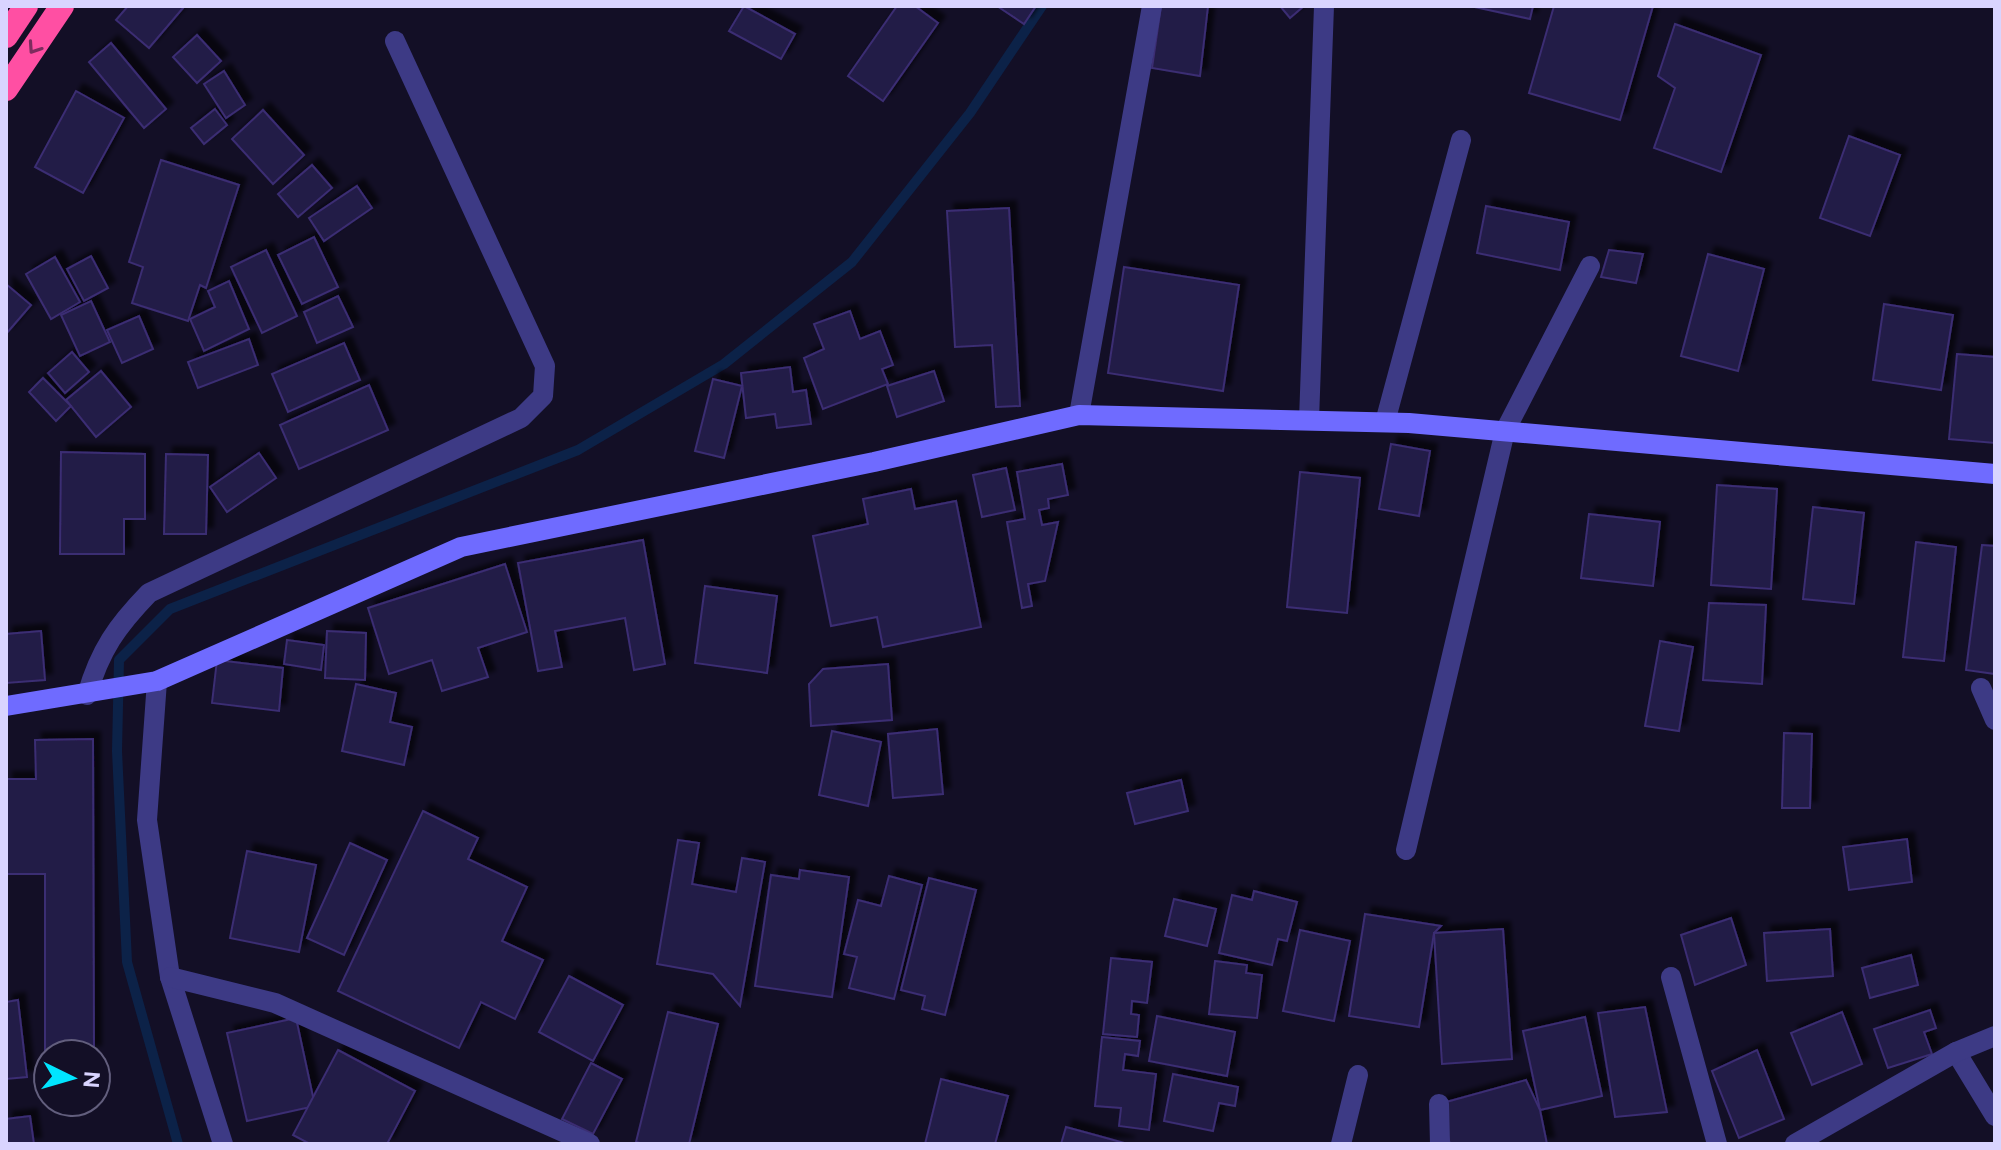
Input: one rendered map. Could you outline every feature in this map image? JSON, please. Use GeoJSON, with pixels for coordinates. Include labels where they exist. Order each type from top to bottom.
{"type":"FeatureCollection","features":[{"type":"Feature","properties":{"kind":"highway"},"geometry":{"type":"LineString","coordinates":[[6,36],[26,6]]}},
{"type":"Feature","properties":{"kind":"highway"},"geometry":{"type":"LineString","coordinates":[[6,89],[62,6]]}},
{"type":"Feature","properties":{"kind":"street"},"geometry":{"type":"LineString","coordinates":[[1079,415],[1152,6]]}},
{"type":"Feature","properties":{"kind":"street"},"geometry":{"type":"LineString","coordinates":[[1309,420],[1324,6]]}},
{"type":"Feature","properties":{"kind":"street"},"geometry":{"type":"LineString","coordinates":[[91,694],[96,664],[118,625],[149,593],[521,418],[543,396],[545,366],[395,41]]}},
{"type":"Feature","properties":{"kind":"street"},"geometry":{"type":"LineString","coordinates":[[1385,422],[1461,140]]}},
{"type":"Feature","properties":{"kind":"street"},"geometry":{"type":"LineString","coordinates":[[1406,850],[1505,431],[1590,266]]}},
{"type":"Feature","properties":{"kind":"street"},"geometry":{"type":"LineString","coordinates":[[6,706],[157,681],[461,547],[874,462],[1079,415],[1385,422],[1995,474]]}},
{"type":"Feature","properties":{"kind":"street"},"geometry":{"type":"LineString","coordinates":[[157,681],[147,820],[170,977],[223,1144]]}},
{"type":"Feature","properties":{"kind":"street"},"geometry":{"type":"LineString","coordinates":[[1981,688],[1995,720]]}},
{"type":"Feature","properties":{"kind":"street"},"geometry":{"type":"LineString","coordinates":[[170,977],[275,1003],[590,1144]]}},
{"type":"Feature","properties":{"kind":"street"},"geometry":{"type":"LineString","coordinates":[[1671,977],[1717,1144]]}},
{"type":"Feature","properties":{"kind":"street"},"geometry":{"type":"LineString","coordinates":[[1795,1144],[1956,1052],[1995,1036]]}},
{"type":"Feature","properties":{"kind":"street"},"geometry":{"type":"LineString","coordinates":[[1956,1052],[1995,1116]]}},
{"type":"Feature","properties":{"kind":"street"},"geometry":{"type":"LineString","coordinates":[[1341,1144],[1358,1075]]}},
{"type":"Feature","properties":{"kind":"street"},"geometry":{"type":"LineString","coordinates":[[1439,1104],[1440,1144]]}},
{"type":"Feature","properties":{"kind":"building"},"geometry":{"type":"Polygon","coordinates":[[[128,6],[183,8],[149,48],[116,20],[128,6]]]}},
{"type":"Feature","properties":{"kind":"building"},"geometry":{"type":"Polygon","coordinates":[[[744,6],[795,34],[781,59],[729,31],[744,6]]]}},
{"type":"Feature","properties":{"kind":"building"},"geometry":{"type":"Polygon","coordinates":[[[897,6],[915,6],[938,23],[883,101],[848,76],[897,6]]]}},
{"type":"Feature","properties":{"kind":"building"},"geometry":{"type":"Polygon","coordinates":[[[997,6],[1036,6],[1024,24],[997,6]]]}},
{"type":"Feature","properties":{"kind":"building"},"geometry":{"type":"Polygon","coordinates":[[[1161,6],[1208,6],[1200,76],[1152,68],[1161,6]]]}},
{"type":"Feature","properties":{"kind":"building"},"geometry":{"type":"Polygon","coordinates":[[[1280,6],[1304,6],[1290,18],[1280,6]]]}},
{"type":"Feature","properties":{"kind":"building"},"geometry":{"type":"Polygon","coordinates":[[[1470,6],[1533,6],[1530,19],[1470,6]]]}},
{"type":"Feature","properties":{"kind":"building"},"geometry":{"type":"Polygon","coordinates":[[[1554,6],[1653,6],[1620,120],[1529,93],[1554,6]]]}},
{"type":"Feature","properties":{"kind":"building"},"geometry":{"type":"Polygon","coordinates":[[[1675,24],[1761,55],[1721,172],[1654,148],[1675,88],[1658,76],[1675,24]]]}},
{"type":"Feature","properties":{"kind":"building"},"geometry":{"type":"Polygon","coordinates":[[[197,35],[221,61],[197,83],[173,57],[197,35]]]}},
{"type":"Feature","properties":{"kind":"building"},"geometry":{"type":"Polygon","coordinates":[[[111,43],[166,109],[144,128],[89,62],[111,43]]]}},
{"type":"Feature","properties":{"kind":"building"},"geometry":{"type":"Polygon","coordinates":[[[224,71],[245,105],[226,118],[204,84],[224,71]]]}},
{"type":"Feature","properties":{"kind":"building"},"geometry":{"type":"Polygon","coordinates":[[[76,91],[124,118],[83,193],[35,167],[76,91]]]}},
{"type":"Feature","properties":{"kind":"building"},"geometry":{"type":"Polygon","coordinates":[[[215,109],[227,125],[204,144],[191,128],[215,109]]]}},
{"type":"Feature","properties":{"kind":"building"},"geometry":{"type":"Polygon","coordinates":[[[263,110],[304,155],[273,184],[232,139],[263,110]]]}},
{"type":"Feature","properties":{"kind":"building"},"geometry":{"type":"Polygon","coordinates":[[[1849,136],[1900,155],[1870,236],[1820,218],[1849,136]]]}},
{"type":"Feature","properties":{"kind":"building"},"geometry":{"type":"Polygon","coordinates":[[[161,160],[239,185],[206,288],[200,285],[188,321],[132,303],[143,267],[129,262],[161,160]]]}},
{"type":"Feature","properties":{"kind":"building"},"geometry":{"type":"Polygon","coordinates":[[[312,165],[332,188],[298,217],[278,194],[312,165]]]}},
{"type":"Feature","properties":{"kind":"building"},"geometry":{"type":"Polygon","coordinates":[[[357,186],[372,208],[324,241],[309,218],[357,186]]]}},
{"type":"Feature","properties":{"kind":"building"},"geometry":{"type":"Polygon","coordinates":[[[1486,206],[1569,222],[1560,270],[1477,253],[1486,206]]]}},
{"type":"Feature","properties":{"kind":"building"},"geometry":{"type":"Polygon","coordinates":[[[1009,208],[1020,406],[996,407],[992,345],[955,347],[947,211],[1009,208]]]}},
{"type":"Feature","properties":{"kind":"building"},"geometry":{"type":"Polygon","coordinates":[[[314,237],[338,287],[302,304],[278,255],[314,237]]]}},
{"type":"Feature","properties":{"kind":"building"},"geometry":{"type":"Polygon","coordinates":[[[266,250],[297,316],[262,333],[231,267],[266,250]]]}},
{"type":"Feature","properties":{"kind":"building"},"geometry":{"type":"Polygon","coordinates":[[[1609,250],[1643,254],[1636,283],[1601,277],[1609,250]]]}},
{"type":"Feature","properties":{"kind":"building"},"geometry":{"type":"Polygon","coordinates":[[[1708,254],[1764,269],[1738,371],[1681,356],[1708,254]]]}},
{"type":"Feature","properties":{"kind":"building"},"geometry":{"type":"Polygon","coordinates":[[[91,256],[108,288],[84,301],[67,269],[91,256]]]}},
{"type":"Feature","properties":{"kind":"building"},"geometry":{"type":"Polygon","coordinates":[[[55,257],[80,302],[51,319],[26,274],[55,257]]]}},
{"type":"Feature","properties":{"kind":"building"},"geometry":{"type":"Polygon","coordinates":[[[1124,267],[1239,285],[1223,391],[1108,373],[1124,267]]]}},
{"type":"Feature","properties":{"kind":"building"},"geometry":{"type":"Polygon","coordinates":[[[229,281],[249,329],[204,351],[190,319],[215,307],[208,291],[229,281]]]}},
{"type":"Feature","properties":{"kind":"building"},"geometry":{"type":"Polygon","coordinates":[[[6,284],[31,305],[6,334],[6,284]]]}},
{"type":"Feature","properties":{"kind":"building"},"geometry":{"type":"Polygon","coordinates":[[[338,296],[353,327],[317,343],[304,312],[338,296]]]}},
{"type":"Feature","properties":{"kind":"building"},"geometry":{"type":"Polygon","coordinates":[[[91,301],[110,342],[80,356],[61,315],[91,301]]]}},
{"type":"Feature","properties":{"kind":"building"},"geometry":{"type":"Polygon","coordinates":[[[1884,304],[1953,315],[1941,390],[1873,380],[1884,304]]]}},
{"type":"Feature","properties":{"kind":"building"},"geometry":{"type":"Polygon","coordinates":[[[850,311],[860,339],[880,331],[893,365],[882,369],[888,384],[823,409],[804,358],[824,349],[814,324],[850,311]]]}},
{"type":"Feature","properties":{"kind":"building"},"geometry":{"type":"Polygon","coordinates":[[[139,316],[153,349],[122,363],[107,330],[139,316]]]}},
{"type":"Feature","properties":{"kind":"building"},"geometry":{"type":"Polygon","coordinates":[[[249,339],[258,365],[198,388],[188,362],[249,339]]]}},
{"type":"Feature","properties":{"kind":"building"},"geometry":{"type":"Polygon","coordinates":[[[344,343],[360,380],[288,412],[272,374],[344,343]]]}},
{"type":"Feature","properties":{"kind":"building"},"geometry":{"type":"Polygon","coordinates":[[[72,352],[89,372],[65,393],[48,373],[72,352]]]}},
{"type":"Feature","properties":{"kind":"building"},"geometry":{"type":"Polygon","coordinates":[[[1957,354],[1995,357],[1995,443],[1949,439],[1957,354]]]}},
{"type":"Feature","properties":{"kind":"building"},"geometry":{"type":"Polygon","coordinates":[[[790,367],[793,392],[806,390],[811,424],[777,428],[775,414],[746,418],[741,373],[790,367]]]}},
{"type":"Feature","properties":{"kind":"building"},"geometry":{"type":"Polygon","coordinates":[[[101,371],[131,407],[96,437],[66,400],[101,371]]]}},
{"type":"Feature","properties":{"kind":"building"},"geometry":{"type":"Polygon","coordinates":[[[934,371],[944,401],[897,417],[887,386],[934,371]]]}},
{"type":"Feature","properties":{"kind":"building"},"geometry":{"type":"Polygon","coordinates":[[[43,378],[71,406],[56,421],[29,392],[43,378]]]}},
{"type":"Feature","properties":{"kind":"building"},"geometry":{"type":"Polygon","coordinates":[[[713,379],[742,386],[724,458],[695,451],[713,379]]]}},
{"type":"Feature","properties":{"kind":"building"},"geometry":{"type":"Polygon","coordinates":[[[369,385],[388,430],[299,469],[280,425],[369,385]]]}},
{"type":"Feature","properties":{"kind":"building"},"geometry":{"type":"Polygon","coordinates":[[[1391,444],[1430,451],[1419,516],[1379,509],[1391,444]]]}},
{"type":"Feature","properties":{"kind":"building"},"geometry":{"type":"Polygon","coordinates":[[[61,452],[145,454],[145,519],[124,519],[124,554],[60,554],[61,452]]]}},
{"type":"Feature","properties":{"kind":"building"},"geometry":{"type":"Polygon","coordinates":[[[259,453],[276,478],[227,512],[210,487],[259,453]]]}},
{"type":"Feature","properties":{"kind":"building"},"geometry":{"type":"Polygon","coordinates":[[[166,454],[208,455],[206,534],[164,534],[166,454]]]}},
{"type":"Feature","properties":{"kind":"building"},"geometry":{"type":"Polygon","coordinates":[[[1062,464],[1068,495],[1048,499],[1049,508],[1039,510],[1042,525],[1058,522],[1045,581],[1028,584],[1032,606],[1022,608],[1007,522],[1025,519],[1017,472],[1062,464]]]}},
{"type":"Feature","properties":{"kind":"building"},"geometry":{"type":"Polygon","coordinates":[[[1006,468],[1015,510],[982,517],[973,475],[1006,468]]]}},
{"type":"Feature","properties":{"kind":"building"},"geometry":{"type":"Polygon","coordinates":[[[1300,472],[1360,478],[1347,613],[1287,607],[1300,472]]]}},
{"type":"Feature","properties":{"kind":"building"},"geometry":{"type":"Polygon","coordinates":[[[1717,485],[1777,489],[1771,589],[1711,585],[1717,485]]]}},
{"type":"Feature","properties":{"kind":"building"},"geometry":{"type":"Polygon","coordinates":[[[911,489],[915,509],[956,501],[981,627],[883,647],[877,617],[831,626],[813,536],[868,524],[863,499],[911,489]]]}},
{"type":"Feature","properties":{"kind":"building"},"geometry":{"type":"Polygon","coordinates":[[[1813,507],[1864,513],[1854,604],[1803,599],[1813,507]]]}},
{"type":"Feature","properties":{"kind":"building"},"geometry":{"type":"Polygon","coordinates":[[[1589,514],[1660,522],[1653,586],[1581,578],[1589,514]]]}},
{"type":"Feature","properties":{"kind":"building"},"geometry":{"type":"Polygon","coordinates":[[[643,540],[665,664],[634,670],[625,618],[555,631],[562,667],[538,671],[518,563],[643,540]]]}},
{"type":"Feature","properties":{"kind":"building"},"geometry":{"type":"Polygon","coordinates":[[[1916,542],[1956,547],[1944,661],[1903,657],[1916,542]]]}},
{"type":"Feature","properties":{"kind":"building"},"geometry":{"type":"Polygon","coordinates":[[[1982,545],[1995,546],[1995,674],[1966,670],[1982,545]]]}},
{"type":"Feature","properties":{"kind":"building"},"geometry":{"type":"Polygon","coordinates":[[[505,564],[527,632],[478,648],[488,677],[442,691],[432,660],[389,674],[368,608],[505,564]]]}},
{"type":"Feature","properties":{"kind":"building"},"geometry":{"type":"Polygon","coordinates":[[[705,586],[777,596],[767,673],[695,663],[705,586]]]}},
{"type":"Feature","properties":{"kind":"building"},"geometry":{"type":"Polygon","coordinates":[[[1709,603],[1766,605],[1762,684],[1703,680],[1709,603]]]}},
{"type":"Feature","properties":{"kind":"building"},"geometry":{"type":"Polygon","coordinates":[[[41,631],[45,680],[6,683],[6,634],[41,631]]]}},
{"type":"Feature","properties":{"kind":"building"},"geometry":{"type":"Polygon","coordinates":[[[327,631],[366,633],[365,680],[325,678],[327,631]]]}},
{"type":"Feature","properties":{"kind":"building"},"geometry":{"type":"Polygon","coordinates":[[[287,640],[324,645],[321,670],[284,664],[287,640]]]}},
{"type":"Feature","properties":{"kind":"building"},"geometry":{"type":"Polygon","coordinates":[[[1660,641],[1693,647],[1679,731],[1645,726],[1660,641]]]}},
{"type":"Feature","properties":{"kind":"building"},"geometry":{"type":"Polygon","coordinates":[[[217,660],[283,668],[279,711],[212,703],[217,660]]]}},
{"type":"Feature","properties":{"kind":"building"},"geometry":{"type":"Polygon","coordinates":[[[888,664],[892,720],[811,726],[809,684],[823,669],[888,664]]]}},
{"type":"Feature","properties":{"kind":"building"},"geometry":{"type":"Polygon","coordinates":[[[356,684],[396,693],[390,722],[412,727],[404,765],[342,751],[356,684]]]}},
{"type":"Feature","properties":{"kind":"building"},"geometry":{"type":"Polygon","coordinates":[[[937,729],[943,794],[893,798],[888,734],[937,729]]]}},
{"type":"Feature","properties":{"kind":"building"},"geometry":{"type":"Polygon","coordinates":[[[832,731],[881,742],[868,806],[819,795],[832,731]]]}},
{"type":"Feature","properties":{"kind":"building"},"geometry":{"type":"Polygon","coordinates":[[[1784,733],[1812,734],[1810,808],[1782,808],[1784,733]]]}},
{"type":"Feature","properties":{"kind":"building"},"geometry":{"type":"Polygon","coordinates":[[[93,739],[94,1038],[45,1038],[45,874],[6,874],[6,779],[36,779],[35,740],[93,739]]]}},
{"type":"Feature","properties":{"kind":"building"},"geometry":{"type":"Polygon","coordinates":[[[1181,780],[1188,811],[1135,824],[1127,793],[1181,780]]]}},
{"type":"Feature","properties":{"kind":"building"},"geometry":{"type":"Polygon","coordinates":[[[423,811],[478,838],[468,859],[527,887],[502,941],[543,960],[515,1019],[481,1002],[459,1048],[338,991],[423,811]]]}},
{"type":"Feature","properties":{"kind":"building"},"geometry":{"type":"Polygon","coordinates":[[[1907,839],[1912,882],[1849,890],[1843,847],[1907,839]]]}},
{"type":"Feature","properties":{"kind":"building"},"geometry":{"type":"Polygon","coordinates":[[[678,840],[699,843],[692,884],[736,892],[742,858],[765,862],[740,1006],[713,974],[657,964],[678,840]]]}},
{"type":"Feature","properties":{"kind":"building"},"geometry":{"type":"Polygon","coordinates":[[[350,843],[387,860],[344,955],[307,938],[350,843]]]}},
{"type":"Feature","properties":{"kind":"building"},"geometry":{"type":"Polygon","coordinates":[[[247,851],[316,865],[299,952],[230,938],[247,851]]]}},
{"type":"Feature","properties":{"kind":"building"},"geometry":{"type":"Polygon","coordinates":[[[800,870],[849,877],[832,997],[755,986],[771,875],[799,879],[800,870]]]}},
{"type":"Feature","properties":{"kind":"building"},"geometry":{"type":"Polygon","coordinates":[[[889,876],[922,885],[894,999],[849,988],[857,957],[844,954],[858,900],[881,906],[889,876]]]}},
{"type":"Feature","properties":{"kind":"building"},"geometry":{"type":"Polygon","coordinates":[[[929,878],[976,890],[945,1015],[922,1009],[925,996],[901,990],[929,878]]]}},
{"type":"Feature","properties":{"kind":"building"},"geometry":{"type":"Polygon","coordinates":[[[1254,891],[1297,902],[1287,941],[1278,939],[1272,965],[1219,953],[1232,895],[1252,900],[1254,891]]]}},
{"type":"Feature","properties":{"kind":"building"},"geometry":{"type":"Polygon","coordinates":[[[1174,899],[1216,909],[1207,946],[1165,936],[1174,899]]]}},
{"type":"Feature","properties":{"kind":"building"},"geometry":{"type":"Polygon","coordinates":[[[1365,914],[1441,926],[1434,933],[1419,1027],[1349,1016],[1365,914]]]}},
{"type":"Feature","properties":{"kind":"building"},"geometry":{"type":"Polygon","coordinates":[[[1731,918],[1746,965],[1695,985],[1681,935],[1731,918]]]}},
{"type":"Feature","properties":{"kind":"building"},"geometry":{"type":"Polygon","coordinates":[[[1503,929],[1512,1059],[1442,1064],[1434,933],[1503,929]]]}},
{"type":"Feature","properties":{"kind":"building"},"geometry":{"type":"Polygon","coordinates":[[[1830,929],[1833,976],[1767,981],[1764,933],[1830,929]]]}},
{"type":"Feature","properties":{"kind":"building"},"geometry":{"type":"Polygon","coordinates":[[[1300,930],[1350,941],[1334,1021],[1283,1011],[1300,930]]]}},
{"type":"Feature","properties":{"kind":"building"},"geometry":{"type":"Polygon","coordinates":[[[1911,955],[1918,985],[1870,998],[1862,968],[1911,955]]]}},
{"type":"Feature","properties":{"kind":"building"},"geometry":{"type":"Polygon","coordinates":[[[1111,958],[1152,962],[1147,1003],[1132,1001],[1131,1014],[1139,1015],[1137,1037],[1103,1034],[1111,958]]]}},
{"type":"Feature","properties":{"kind":"building"},"geometry":{"type":"Polygon","coordinates":[[[1215,961],[1247,965],[1246,973],[1262,975],[1257,1018],[1209,1014],[1215,961]]]}},
{"type":"Feature","properties":{"kind":"building"},"geometry":{"type":"Polygon","coordinates":[[[569,976],[623,1005],[593,1061],[539,1032],[569,976]]]}},
{"type":"Feature","properties":{"kind":"building"},"geometry":{"type":"Polygon","coordinates":[[[18,1000],[27,1077],[6,1079],[6,1002],[18,1000]]]}},
{"type":"Feature","properties":{"kind":"building"},"geometry":{"type":"Polygon","coordinates":[[[1645,1007],[1667,1112],[1615,1117],[1598,1013],[1645,1007]]]}},
{"type":"Feature","properties":{"kind":"building"},"geometry":{"type":"Polygon","coordinates":[[[1930,1010],[1936,1028],[1924,1032],[1932,1054],[1888,1068],[1874,1029],[1930,1010]]]}},
{"type":"Feature","properties":{"kind":"building"},"geometry":{"type":"Polygon","coordinates":[[[668,1012],[718,1024],[689,1144],[644,1144],[636,1142],[668,1012]]]}},
{"type":"Feature","properties":{"kind":"building"},"geometry":{"type":"Polygon","coordinates":[[[1842,1012],[1862,1064],[1812,1085],[1791,1033],[1842,1012]]]}},
{"type":"Feature","properties":{"kind":"building"},"geometry":{"type":"Polygon","coordinates":[[[1157,1016],[1235,1032],[1227,1076],[1149,1061],[1157,1016]]]}},
{"type":"Feature","properties":{"kind":"building"},"geometry":{"type":"Polygon","coordinates":[[[1585,1017],[1602,1096],[1540,1110],[1523,1031],[1585,1017]]]}},
{"type":"Feature","properties":{"kind":"building"},"geometry":{"type":"Polygon","coordinates":[[[296,1018],[315,1106],[247,1121],[227,1033],[296,1018]]]}},
{"type":"Feature","properties":{"kind":"building"},"geometry":{"type":"Polygon","coordinates":[[[1102,1037],[1140,1041],[1138,1056],[1125,1054],[1123,1070],[1156,1074],[1149,1130],[1119,1126],[1121,1108],[1095,1106],[1102,1037]]]}},
{"type":"Feature","properties":{"kind":"building"},"geometry":{"type":"Polygon","coordinates":[[[338,1050],[415,1091],[387,1144],[310,1144],[293,1135],[338,1050]]]}},
{"type":"Feature","properties":{"kind":"building"},"geometry":{"type":"Polygon","coordinates":[[[1757,1050],[1784,1119],[1739,1138],[1712,1071],[1757,1050]]]}},
{"type":"Feature","properties":{"kind":"building"},"geometry":{"type":"Polygon","coordinates":[[[591,1063],[622,1079],[593,1134],[562,1119],[591,1063]]]}},
{"type":"Feature","properties":{"kind":"building"},"geometry":{"type":"Polygon","coordinates":[[[1173,1074],[1238,1087],[1235,1106],[1219,1103],[1213,1131],[1164,1121],[1173,1074]]]}},
{"type":"Feature","properties":{"kind":"building"},"geometry":{"type":"Polygon","coordinates":[[[941,1079],[1008,1096],[995,1144],[925,1144],[941,1079]]]}},
{"type":"Feature","properties":{"kind":"building"},"geometry":{"type":"Polygon","coordinates":[[[1526,1080],[1540,1110],[1547,1144],[1450,1144],[1439,1104],[1526,1080]]]}},
{"type":"Feature","properties":{"kind":"building"},"geometry":{"type":"Polygon","coordinates":[[[30,1116],[34,1144],[6,1144],[6,1119],[30,1116]]]}},
{"type":"Feature","properties":{"kind":"building"},"geometry":{"type":"Polygon","coordinates":[[[1066,1127],[1128,1144],[1061,1144],[1066,1127]]]}},
{"type":"Feature","properties":{"kind":"waterway"},"geometry":{"type":"LineString","coordinates":[[178,1144],[127,962],[117,751],[119,660],[170,609],[578,450],[724,364],[852,262],[970,113],[1042,6]]}}]}
